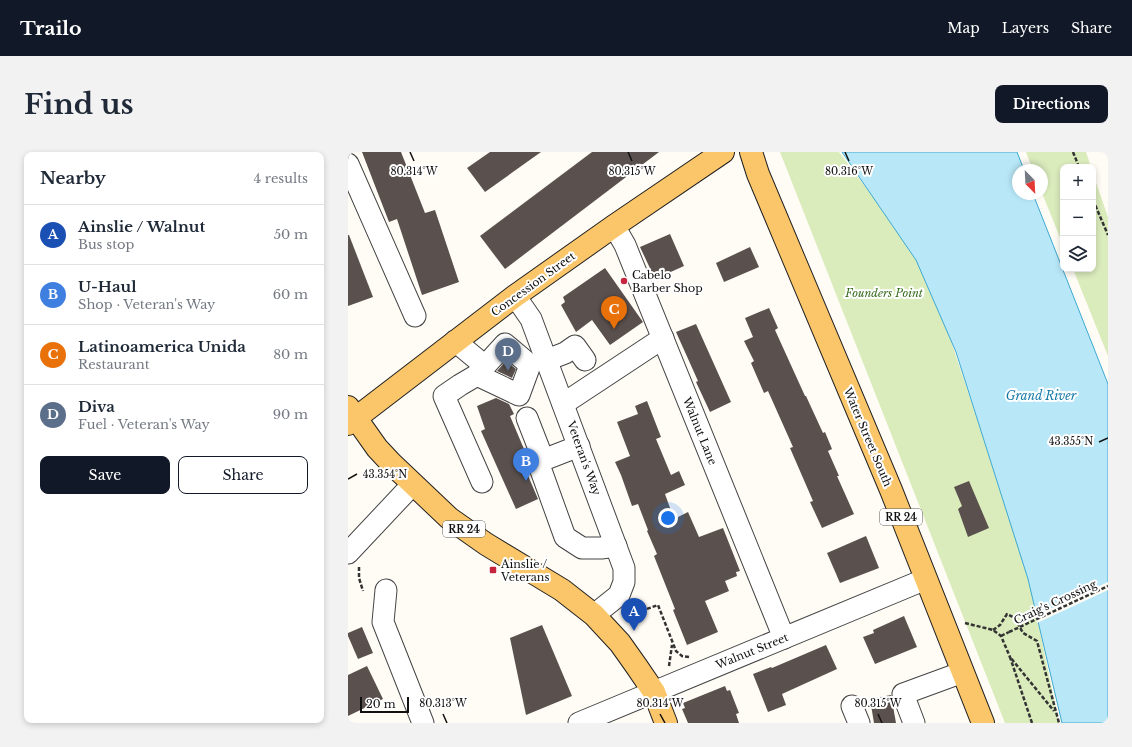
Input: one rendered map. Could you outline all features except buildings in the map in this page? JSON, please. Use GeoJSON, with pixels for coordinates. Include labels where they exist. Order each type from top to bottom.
{"type":"FeatureCollection","features":[{"type":"Feature","properties":{"kind":"main road","name":"Concession Street"},"geometry":{"type":"LineString","coordinates":[[351,416],[456,341],[515,296],[614,226],[723,152]]}},
{"type":"Feature","properties":{"kind":"main road","name":"Water Street South"},"geometry":{"type":"LineString","coordinates":[[750,152],[891,490],[983,723]]}},
{"type":"Feature","properties":{"kind":"main road","name":"RR 24"},"geometry":{"type":"LineString","coordinates":[[351,416],[391,463],[449,518],[486,544],[562,590],[594,615],[620,643],[654,692],[666,723]]}},
{"type":"Feature","properties":{"kind":"street"},"geometry":{"type":"LineString","coordinates":[[348,164],[415,316]]}},
{"type":"Feature","properties":{"kind":"street","name":"Walnut Lane"},"geometry":{"type":"LineString","coordinates":[[614,226],[625,244],[784,638]]}},
{"type":"Feature","properties":{"kind":"street","name":"Veteran's Way"},"geometry":{"type":"LineString","coordinates":[[515,296],[532,319],[624,568],[624,582],[619,594],[594,615]]}},
{"type":"Feature","properties":{"kind":"street"},"geometry":{"type":"LineString","coordinates":[[563,404],[663,338]]}},
{"type":"Feature","properties":{"kind":"street"},"geometry":{"type":"LineString","coordinates":[[456,341],[481,371],[519,395],[530,365],[505,344],[481,371],[444,396],[482,482]]}},
{"type":"Feature","properties":{"kind":"street"},"geometry":{"type":"LineString","coordinates":[[527,374],[536,372],[575,346],[585,360]]}},
{"type":"Feature","properties":{"kind":"street"},"geometry":{"type":"LineString","coordinates":[[526,418],[543,459]]}},
{"type":"Feature","properties":{"kind":"street"},"geometry":{"type":"LineString","coordinates":[[579,446],[538,462],[565,537],[582,548],[616,546]]}},
{"type":"Feature","properties":{"kind":"street"},"geometry":{"type":"LineString","coordinates":[[348,553],[413,484]]}},
{"type":"Feature","properties":{"kind":"street","name":"Walnut Street"},"geometry":{"type":"LineString","coordinates":[[579,723],[926,579]]}},
{"type":"Feature","properties":{"kind":"street"},"geometry":{"type":"LineString","coordinates":[[386,590],[383,622],[420,722]]}},
{"type":"Feature","properties":{"kind":"street"},"geometry":{"type":"LineString","coordinates":[[914,723],[903,694],[963,672]]}},
{"type":"Feature","properties":{"kind":"path"},"geometry":{"type":"LineString","coordinates":[[1073,152],[1078,164]]}},
{"type":"Feature","properties":{"kind":"path"},"geometry":{"type":"LineString","coordinates":[[1096,207],[1108,235]]}},
{"type":"Feature","properties":{"kind":"path","name":"Craig's Crossing"},"geometry":{"type":"LineString","coordinates":[[1001,636],[1108,586]]}},
{"type":"Feature","properties":{"kind":"path"},"geometry":{"type":"LineString","coordinates":[[630,615],[658,605],[676,652],[682,656],[694,657]]}},
{"type":"Feature","properties":{"kind":"path"},"geometry":{"type":"LineString","coordinates":[[993,630],[1000,625],[1007,614],[1015,618],[1023,633],[1036,641],[1059,723]]}},
{"type":"Feature","properties":{"kind":"path"},"geometry":{"type":"LineString","coordinates":[[965,623],[993,630],[1001,636],[1010,657],[1032,723]]}},
{"type":"Feature","properties":{"kind":"path"},"geometry":{"type":"LineString","coordinates":[[668,668],[672,644]]}},
{"type":"Feature","properties":{"kind":"path"},"geometry":{"type":"LineString","coordinates":[[1010,657],[1055,713]]}},
{"type":"Feature","properties":{"kind":"green space","name":"Founders Point"},"geometry":{"type":"Polygon","coordinates":[[[780,152],[839,152],[920,259],[950,338],[1027,569],[1059,723],[1005,723],[780,152]]]}},
{"type":"Feature","properties":{"kind":"green space"},"geometry":{"type":"Polygon","coordinates":[[[1026,152],[1086,152],[1090,164],[1060,164],[1060,238],[1045,200],[1048,200],[1048,164],[1031,164],[1026,152]]]}},
{"type":"Feature","properties":{"kind":"green space"},"geometry":{"type":"Polygon","coordinates":[[[1096,183],[1108,217],[1108,356],[1074,272],[1096,272],[1096,183]]]}},
{"type":"Feature","properties":{"kind":"water","name":"Grand River"},"geometry":{"type":"Polygon","coordinates":[[[842,152],[1017,152],[1022,164],[1012,164],[1012,200],[1035,200],[1060,262],[1060,272],[1064,272],[1108,384],[1108,723],[1062,723],[1028,579],[956,352],[916,260],[842,152]]]}},
{"type":"Feature","properties":{"kind":"pier"},"geometry":{"type":"Polygon","coordinates":[[[1108,582],[1108,590],[1037,623],[1035,616],[1108,582]]]}},
{"type":"Feature","properties":{"kind":"place","name":"Cabelo Barber Shop"},"geometry":{"type":"Point","coordinates":[624,281]}},
{"type":"Feature","properties":{"kind":"place","name":"Latinoamerica Unida"},"geometry":{"type":"Point","coordinates":[614,329]}},
{"type":"Feature","properties":{"kind":"place","name":"Diva"},"geometry":{"type":"Point","coordinates":[508,371]}},
{"type":"Feature","properties":{"kind":"place","name":"U-Haul"},"geometry":{"type":"Point","coordinates":[526,481]}},
{"type":"Feature","properties":{"kind":"place","name":"Ainslie / Veterans"},"geometry":{"type":"Point","coordinates":[493,570]}},
{"type":"Feature","properties":{"kind":"place","name":"Ainslie / Walnut"},"geometry":{"type":"Point","coordinates":[634,631]}}]}
